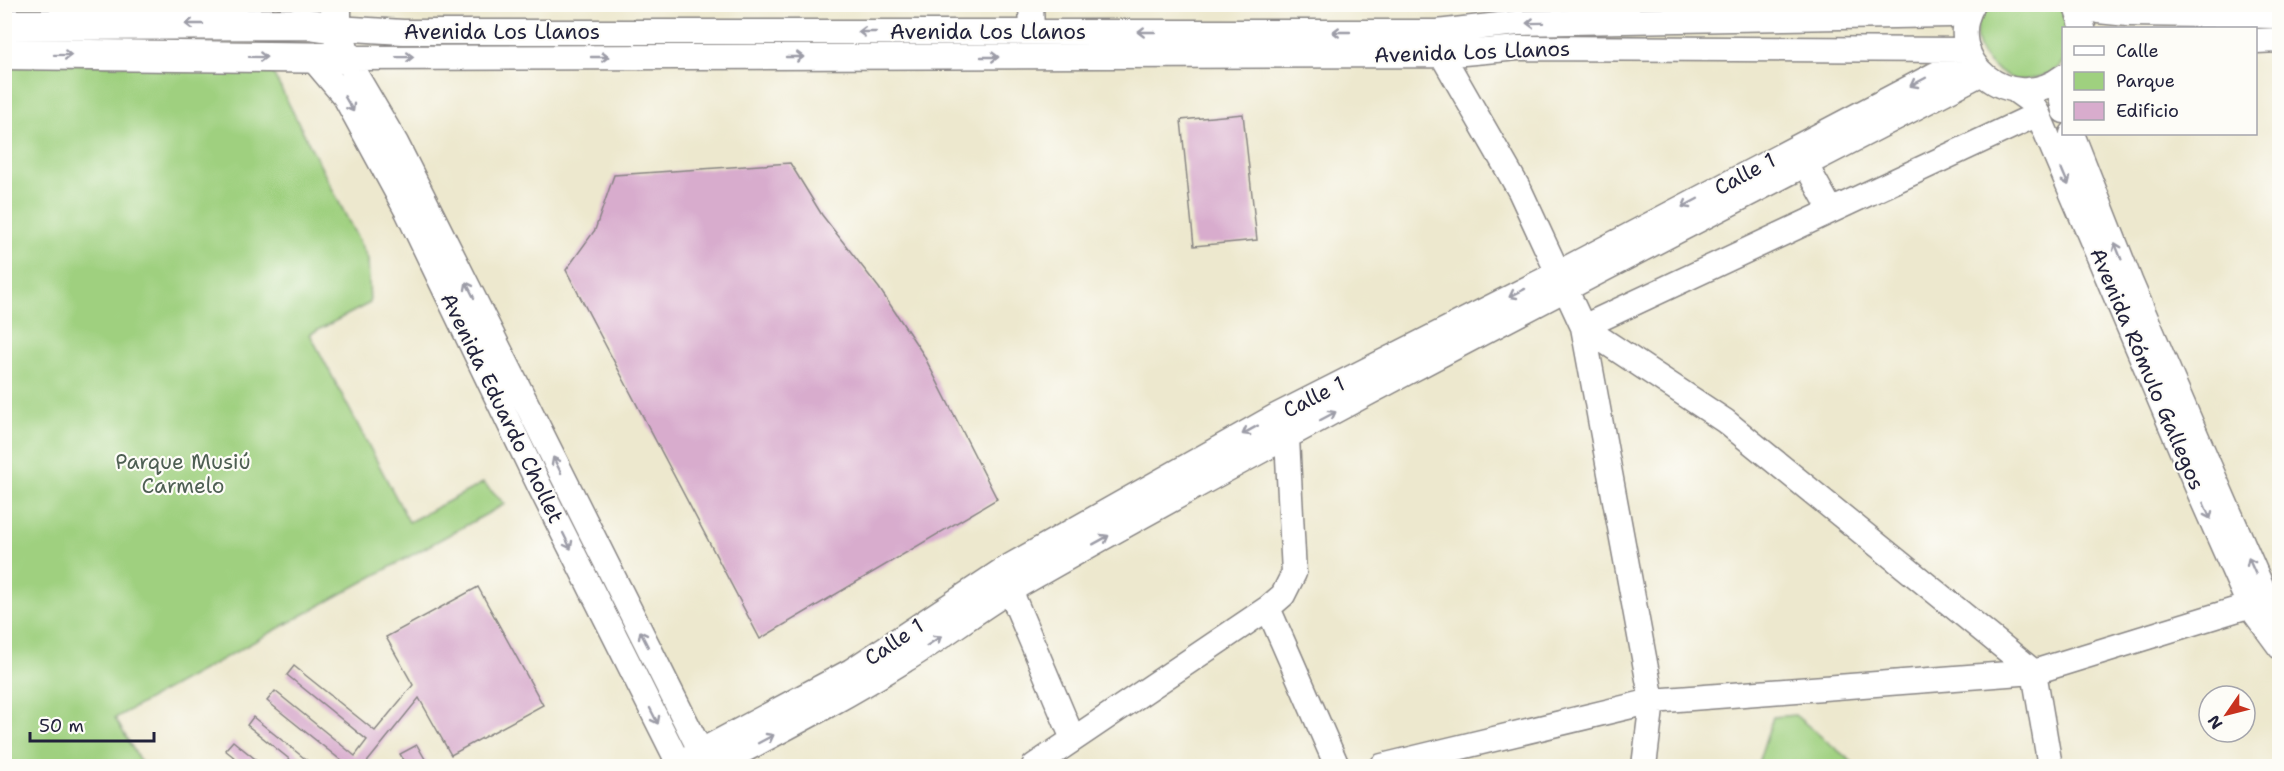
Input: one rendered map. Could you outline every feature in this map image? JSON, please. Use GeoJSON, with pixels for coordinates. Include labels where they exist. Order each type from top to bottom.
{"type":"FeatureCollection","features":[{"type":"Feature","properties":{"kind":"main road","name":"Avenida Los Llanos"},"geometry":{"type":"LineString","coordinates":[[4,25],[323,15]]}},
{"type":"Feature","properties":{"kind":"main road"},"geometry":{"type":"LineString","coordinates":[[323,15],[346,58]]}},
{"type":"Feature","properties":{"kind":"main road"},"geometry":{"type":"LineString","coordinates":[[312,58],[323,15]]}},
{"type":"Feature","properties":{"kind":"main road","name":"Avenida Los Llanos"},"geometry":{"type":"LineString","coordinates":[[4,54],[346,58]]}},
{"type":"Feature","properties":{"kind":"street"},"geometry":{"type":"LineString","coordinates":[[1031,4],[1032,32]]}},
{"type":"Feature","properties":{"kind":"street"},"geometry":{"type":"LineString","coordinates":[[2075,4],[2083,27]]}},
{"type":"Feature","properties":{"kind":"street"},"geometry":{"type":"LineString","coordinates":[[2086,4],[2098,11],[2128,14],[2280,16]]}},
{"type":"Feature","properties":{"kind":"street"},"geometry":{"type":"LineString","coordinates":[[1972,6],[1965,29],[1973,60],[1998,85],[2016,91],[2035,91],[2052,85],[2062,78]]}},
{"type":"Feature","properties":{"kind":"street","name":"Avenida Los Llanos"},"geometry":{"type":"LineString","coordinates":[[323,15],[404,32],[1437,32],[1517,23],[1950,15],[1972,6]]}},
{"type":"Feature","properties":{"kind":"street"},"geometry":{"type":"LineString","coordinates":[[1437,32],[1442,55],[1520,191],[1583,327],[1652,701],[1644,766]]}},
{"type":"Feature","properties":{"kind":"street"},"geometry":{"type":"LineString","coordinates":[[2257,41],[2280,40]]}},
{"type":"Feature","properties":{"kind":"street","name":"Avenida Los Llanos"},"geometry":{"type":"LineString","coordinates":[[346,58],[1442,55],[1518,48],[1973,60]]}},
{"type":"Feature","properties":{"kind":"street","name":"Avenida Eduardo Chollet"},"geometry":{"type":"LineString","coordinates":[[312,58],[345,98],[407,211],[677,766]]}},
{"type":"Feature","properties":{"kind":"street","name":"Avenida Eduardo Chollet"},"geometry":{"type":"LineString","coordinates":[[346,58],[396,143],[708,762]]}},
{"type":"Feature","properties":{"kind":"street","name":"Calle 1"},"geometry":{"type":"LineString","coordinates":[[708,762],[1003,570],[1266,422],[1806,165],[1973,60]]}},
{"type":"Feature","properties":{"kind":"street","name":"Calle 1"},"geometry":{"type":"LineString","coordinates":[[677,766],[708,762],[826,707],[906,660],[1010,590],[1287,438],[1562,281],[1973,60]]}},
{"type":"Feature","properties":{"kind":"street","name":"Avenida Rómulo Gallegos"},"geometry":{"type":"LineString","coordinates":[[2016,91],[2030,101],[2038,114],[2203,501],[2269,604]]}},
{"type":"Feature","properties":{"kind":"street"},"geometry":{"type":"LineString","coordinates":[[1583,327],[2038,114]]}},
{"type":"Feature","properties":{"kind":"street","name":"Avenida Rómulo Gallegos"},"geometry":{"type":"LineString","coordinates":[[2072,135],[2130,281],[2269,604],[2280,647]]}},
{"type":"Feature","properties":{"kind":"street"},"geometry":{"type":"LineString","coordinates":[[1806,165],[1831,210]]}},
{"type":"Feature","properties":{"kind":"street"},"geometry":{"type":"LineString","coordinates":[[1583,327],[1725,421],[2034,672],[2050,766]]}},
{"type":"Feature","properties":{"kind":"street"},"geometry":{"type":"LineString","coordinates":[[1034,766],[1268,608],[1283,595],[1294,573],[1287,438]]}},
{"type":"Feature","properties":{"kind":"street"},"geometry":{"type":"LineString","coordinates":[[1010,590],[1073,739]]}},
{"type":"Feature","properties":{"kind":"street"},"geometry":{"type":"LineString","coordinates":[[1382,766],[1652,701],[2034,672],[2269,604]]}},
{"type":"Feature","properties":{"kind":"street"},"geometry":{"type":"LineString","coordinates":[[1268,608],[1337,766]]}},
{"type":"Feature","properties":{"kind":"green space"},"geometry":{"type":"Polygon","coordinates":[[[1985,5],[2063,5],[2072,27],[2062,27],[2062,63],[2060,66],[2043,76],[2023,80],[2013,79],[2001,72],[1992,66],[1980,51],[1976,33],[1985,5]]]}},
{"type":"Feature","properties":{"kind":"green space","name":"Parque Musiú Carmelo"},"geometry":{"type":"Polygon","coordinates":[[[5,61],[272,71],[368,259],[370,303],[310,334],[409,522],[483,483],[505,504],[115,718],[143,766],[5,766],[5,61]]]}},
{"type":"Feature","properties":{"kind":"green space"},"geometry":{"type":"Polygon","coordinates":[[[1795,715],[1857,766],[1757,766],[1773,717],[1795,715]]]}},
{"type":"Feature","properties":{"kind":"building"},"geometry":{"type":"Polygon","coordinates":[[[1243,114],[1257,240],[1194,246],[1181,120],[1243,114]]]}},
{"type":"Feature","properties":{"kind":"building"},"geometry":{"type":"Polygon","coordinates":[[[790,163],[822,215],[879,288],[923,354],[997,499],[760,639],[566,270],[595,230],[614,175],[790,163]]]}},
{"type":"Feature","properties":{"kind":"building"},"geometry":{"type":"Polygon","coordinates":[[[478,587],[543,705],[451,755],[419,698],[364,766],[348,766],[267,701],[275,691],[355,756],[367,740],[287,675],[294,666],[375,731],[413,685],[386,637],[478,587]]]}},
{"type":"Feature","properties":{"kind":"building"},"geometry":{"type":"Polygon","coordinates":[[[253,717],[314,766],[298,766],[247,725],[253,717]]]}},
{"type":"Feature","properties":{"kind":"building"},"geometry":{"type":"Polygon","coordinates":[[[233,741],[264,766],[245,766],[225,750],[233,741]]]}},
{"type":"Feature","properties":{"kind":"building"},"geometry":{"type":"Polygon","coordinates":[[[417,745],[429,766],[407,766],[400,754],[417,745]]]}}]}
